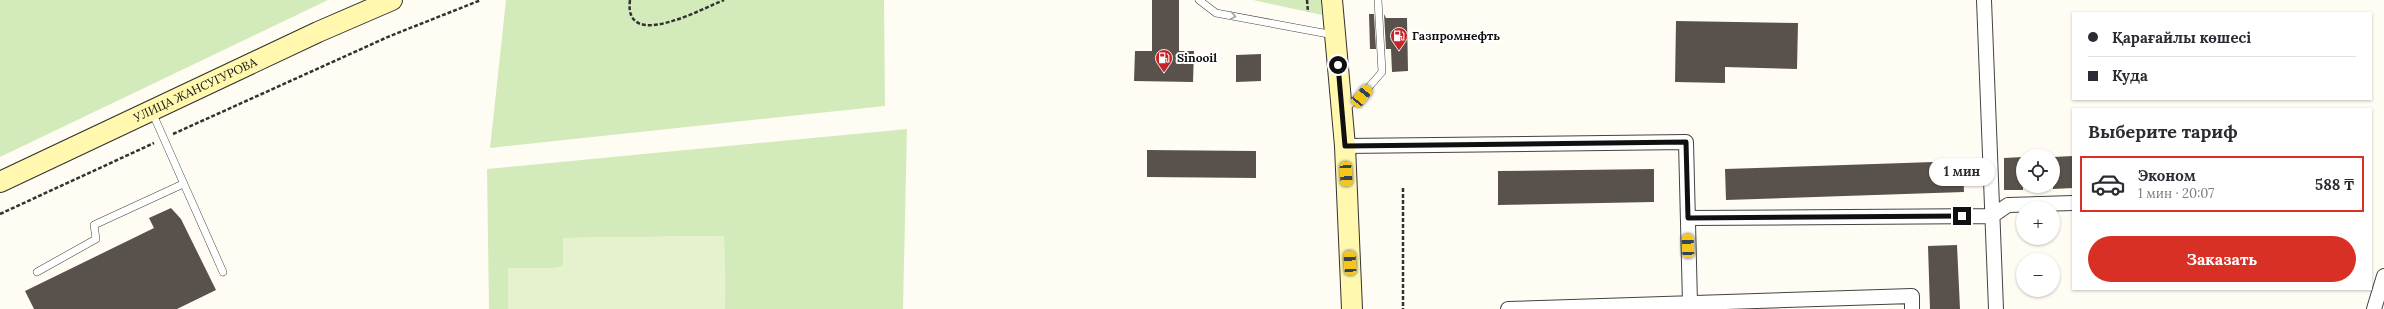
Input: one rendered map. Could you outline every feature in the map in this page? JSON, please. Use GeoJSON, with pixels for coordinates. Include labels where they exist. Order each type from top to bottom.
{"type":"FeatureCollection","features":[{"type":"Feature","properties":{"kind":"main road","name":"УЛИЦА ЖАНСУГУРОВА"},"geometry":{"type":"LineString","coordinates":[[0,182],[318,32],[392,0]]}},
{"type":"Feature","properties":{"kind":"main road"},"geometry":{"type":"LineString","coordinates":[[1332,0],[1345,146],[1352,309]]}},
{"type":"Feature","properties":{"kind":"street"},"geometry":{"type":"LineString","coordinates":[[1984,0],[1996,309]]}},
{"type":"Feature","properties":{"kind":"street"},"geometry":{"type":"LineString","coordinates":[[1345,146],[1686,142],[1690,303]]}},
{"type":"Feature","properties":{"kind":"street"},"geometry":{"type":"LineString","coordinates":[[1688,218],[1992,216],[2008,205],[2072,203]]}},
{"type":"Feature","properties":{"kind":"street"},"geometry":{"type":"LineString","coordinates":[[2374,309],[2384,276]]}},
{"type":"Feature","properties":{"kind":"street"},"geometry":{"type":"LineString","coordinates":[[1508,309],[1912,296],[1912,309]]}},
{"type":"Feature","properties":{"kind":"lane"},"geometry":{"type":"LineString","coordinates":[[1199,0],[1216,13],[1335,35]]}},
{"type":"Feature","properties":{"kind":"lane"},"geometry":{"type":"LineString","coordinates":[[1342,111],[1362,96],[1382,72],[1378,0]]}},
{"type":"Feature","properties":{"kind":"lane"},"geometry":{"type":"LineString","coordinates":[[151,110],[223,272]]}},
{"type":"Feature","properties":{"kind":"lane"},"geometry":{"type":"LineString","coordinates":[[37,272],[96,239],[94,225],[184,184]]}},
{"type":"Feature","properties":{"kind":"path"},"geometry":{"type":"LineString","coordinates":[[0,214],[390,36],[481,0]]}},
{"type":"Feature","properties":{"kind":"path"},"geometry":{"type":"LineString","coordinates":[[630,0],[629,7],[632,17],[636,22],[649,25],[676,21],[692,16],[724,0]]}},
{"type":"Feature","properties":{"kind":"path"},"geometry":{"type":"LineString","coordinates":[[1307,0],[1308,12]]}},
{"type":"Feature","properties":{"kind":"path"},"geometry":{"type":"LineString","coordinates":[[1403,188],[1403,309]]}},
{"type":"Feature","properties":{"kind":"green space"},"geometry":{"type":"Polygon","coordinates":[[[0,0],[328,0],[0,157],[0,0]]]}},
{"type":"Feature","properties":{"kind":"green space"},"geometry":{"type":"Polygon","coordinates":[[[506,0],[884,0],[885,106],[490,148],[506,0]]]}},
{"type":"Feature","properties":{"kind":"green space"},"geometry":{"type":"Polygon","coordinates":[[[1253,0],[1321,0],[1322,15],[1253,0]]]}},
{"type":"Feature","properties":{"kind":"green space"},"geometry":{"type":"Polygon","coordinates":[[[907,129],[903,309],[725,309],[724,236],[563,238],[564,266],[553,268],[508,268],[508,309],[489,309],[487,169],[907,129]]]}},
{"type":"Feature","properties":{"kind":"green space"},"geometry":{"type":"Polygon","coordinates":[[[724,236],[725,309],[508,309],[508,268],[553,268],[563,266],[563,238],[724,236]]]}},
{"type":"Feature","properties":{"kind":"building"},"geometry":{"type":"Polygon","coordinates":[[[1152,0],[1179,0],[1179,51],[1194,51],[1193,82],[1134,81],[1135,51],[1152,51],[1152,0]]]}},
{"type":"Feature","properties":{"kind":"building"},"geometry":{"type":"Polygon","coordinates":[[[1369,14],[1374,14],[1376,49],[1370,49],[1369,14]]]}},
{"type":"Feature","properties":{"kind":"building","name":"Газпромнефть"},"geometry":{"type":"Polygon","coordinates":[[[1384,14],[1386,18],[1407,18],[1408,71],[1392,72],[1391,49],[1386,49],[1384,14]]]}},
{"type":"Feature","properties":{"kind":"building"},"geometry":{"type":"Polygon","coordinates":[[[1676,21],[1798,23],[1797,69],[1725,67],[1725,83],[1675,82],[1676,21]]]}},
{"type":"Feature","properties":{"kind":"building","name":"Sinooil"},"geometry":{"type":"Polygon","coordinates":[[[1261,54],[1261,81],[1236,82],[1236,55],[1261,54]]]}},
{"type":"Feature","properties":{"kind":"building"},"geometry":{"type":"Polygon","coordinates":[[[1147,150],[1256,151],[1256,178],[1147,177],[1147,150]]]}},
{"type":"Feature","properties":{"kind":"building"},"geometry":{"type":"Polygon","coordinates":[[[2072,156],[2072,188],[2060,189],[2060,157],[2072,156]]]}},
{"type":"Feature","properties":{"kind":"building"},"geometry":{"type":"Polygon","coordinates":[[[2016,157],[2016,190],[2004,190],[2004,158],[2016,157]]]}},
{"type":"Feature","properties":{"kind":"building"},"geometry":{"type":"Polygon","coordinates":[[[1963,161],[1964,192],[1726,200],[1725,169],[1963,161]]]}},
{"type":"Feature","properties":{"kind":"building"},"geometry":{"type":"Polygon","coordinates":[[[1654,169],[1654,202],[1498,205],[1498,171],[1654,169]]]}},
{"type":"Feature","properties":{"kind":"building"},"geometry":{"type":"Polygon","coordinates":[[[171,208],[181,219],[216,290],[177,309],[34,309],[25,291],[154,228],[149,218],[171,208]]]}},
{"type":"Feature","properties":{"kind":"building"},"geometry":{"type":"Polygon","coordinates":[[[1957,245],[1960,309],[1930,309],[1928,246],[1957,245]]]}},
{"type":"Feature","properties":{"kind":"place","name":"Газпромнефть"},"geometry":{"type":"Point","coordinates":[1399,51]}},
{"type":"Feature","properties":{"kind":"place","name":"Sinooil"},"geometry":{"type":"Point","coordinates":[1164,73]}},
{"type":"Feature","properties":{"kind":"route"},"geometry":{"type":"LineString","coordinates":[[1338,65],[1345,146],[1686,142],[1688,218],[1962,216]]}}]}
